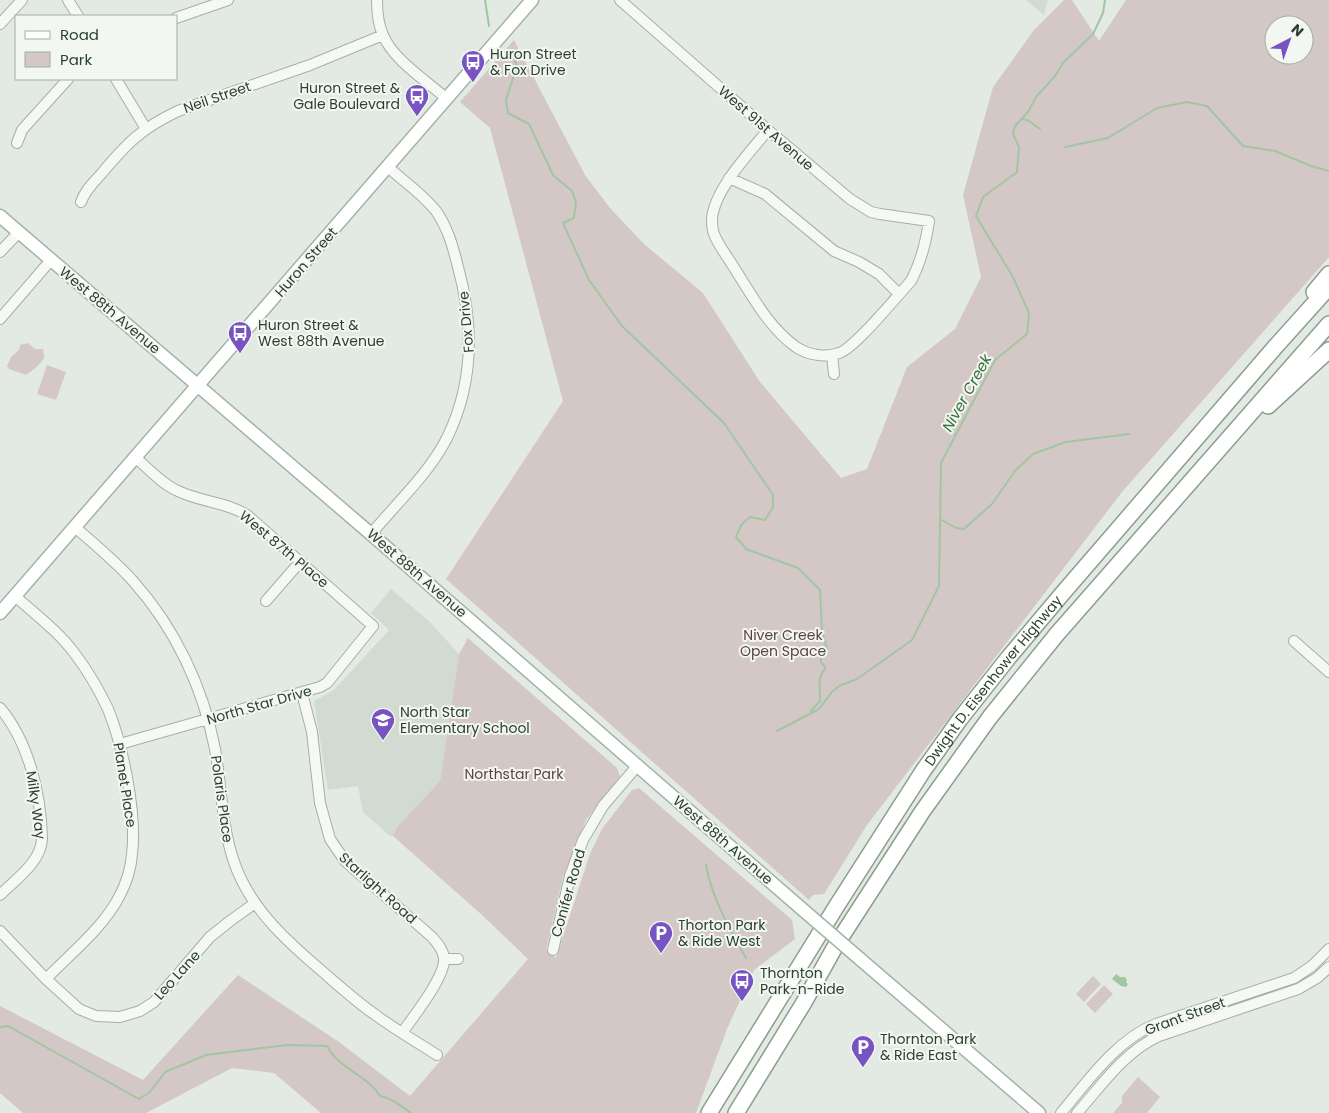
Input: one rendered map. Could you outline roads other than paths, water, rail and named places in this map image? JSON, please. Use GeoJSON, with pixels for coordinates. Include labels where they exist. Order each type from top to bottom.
{"type":"FeatureCollection","features":[{"type":"Feature","properties":{"kind":"highway"},"geometry":{"type":"LineString","coordinates":[[1276,346],[1285,328],[1329,274]]}},
{"type":"Feature","properties":{"kind":"highway","name":"Dwight D. Eisenhower Highway"},"geometry":{"type":"LineString","coordinates":[[709,1113],[836,907],[954,727],[1009,657],[1329,287]]}},
{"type":"Feature","properties":{"kind":"highway"},"geometry":{"type":"LineString","coordinates":[[909,794],[928,776],[986,697],[1050,620],[1329,300]]}},
{"type":"Feature","properties":{"kind":"highway"},"geometry":{"type":"LineString","coordinates":[[1291,368],[1329,314]]}},
{"type":"Feature","properties":{"kind":"highway","name":"Dwight D. Eisenhower Highway"},"geometry":{"type":"LineString","coordinates":[[736,1113],[802,1004],[834,940],[994,711],[1057,634],[1329,324]]}},
{"type":"Feature","properties":{"kind":"highway"},"geometry":{"type":"LineString","coordinates":[[1192,480],[1329,350]]}},
{"type":"Feature","properties":{"kind":"highway"},"geometry":{"type":"LineString","coordinates":[[726,1113],[834,940]]}},
{"type":"Feature","properties":{"kind":"main road","name":"Huron Street"},"geometry":{"type":"LineString","coordinates":[[0,613],[199,386],[532,0]]}},
{"type":"Feature","properties":{"kind":"main road","name":"West 88th Avenue"},"geometry":{"type":"LineString","coordinates":[[0,216],[372,534],[802,909],[834,940],[860,959],[1038,1113]]}},
{"type":"Feature","properties":{"kind":"street"},"geometry":{"type":"LineString","coordinates":[[0,24],[22,0]]}},
{"type":"Feature","properties":{"kind":"street"},"geometry":{"type":"LineString","coordinates":[[68,0],[77,15]]}},
{"type":"Feature","properties":{"kind":"street"},"geometry":{"type":"LineString","coordinates":[[178,17],[228,0]]}},
{"type":"Feature","properties":{"kind":"street"},"geometry":{"type":"LineString","coordinates":[[377,0],[377,13],[382,35],[390,48],[447,98]]}},
{"type":"Feature","properties":{"kind":"street","name":"West 91st Avenue"},"geometry":{"type":"LineString","coordinates":[[620,0],[768,130],[858,205],[880,214],[929,221],[926,244],[916,272],[911,281],[899,294]]}},
{"type":"Feature","properties":{"kind":"street","name":"Neil Street"},"geometry":{"type":"LineString","coordinates":[[81,202],[90,187],[124,146],[146,129],[178,111],[310,64],[382,35]]}},
{"type":"Feature","properties":{"kind":"street"},"geometry":{"type":"LineString","coordinates":[[17,143],[22,130],[67,80]]}},
{"type":"Feature","properties":{"kind":"street"},"geometry":{"type":"LineString","coordinates":[[117,80],[146,129]]}},
{"type":"Feature","properties":{"kind":"street"},"geometry":{"type":"LineString","coordinates":[[729,178],[765,194],[834,251],[880,274],[899,294],[850,347],[832,356],[809,353],[791,342],[764,315],[714,236],[712,220],[714,211],[729,178],[768,130]]}},
{"type":"Feature","properties":{"kind":"street","name":"Fox Drive"},"geometry":{"type":"LineString","coordinates":[[372,534],[430,464],[447,438],[460,404],[467,379],[470,358],[468,310],[450,237],[435,210],[388,167]]}},
{"type":"Feature","properties":{"kind":"street"},"geometry":{"type":"LineString","coordinates":[[0,252],[19,232]]}},
{"type":"Feature","properties":{"kind":"street"},"geometry":{"type":"LineString","coordinates":[[0,319],[51,260]]}},
{"type":"Feature","properties":{"kind":"street"},"geometry":{"type":"LineString","coordinates":[[832,356],[834,374]]}},
{"type":"Feature","properties":{"kind":"street","name":"West 87th Place"},"geometry":{"type":"LineString","coordinates":[[136,458],[178,492],[232,507],[247,515],[373,626]]}},
{"type":"Feature","properties":{"kind":"street","name":"Polaris Place"},"geometry":{"type":"LineString","coordinates":[[75,527],[118,565],[154,607],[183,654],[208,720],[215,750],[229,848],[242,881],[255,903],[296,949],[357,1001],[437,1055]]}},
{"type":"Feature","properties":{"kind":"street"},"geometry":{"type":"LineString","coordinates":[[266,601],[300,562]]}},
{"type":"Feature","properties":{"kind":"street","name":"Planet Place"},"geometry":{"type":"LineString","coordinates":[[15,596],[50,626],[75,654],[100,694],[120,744],[132,823],[132,854],[129,873],[120,896],[104,920],[46,979]]}},
{"type":"Feature","properties":{"kind":"street","name":"North Star Drive"},"geometry":{"type":"LineString","coordinates":[[120,744],[302,693],[326,683],[373,626]]}},
{"type":"Feature","properties":{"kind":"street"},"geometry":{"type":"LineString","coordinates":[[1294,641],[1329,672]]}},
{"type":"Feature","properties":{"kind":"street","name":"Starlight Road"},"geometry":{"type":"LineString","coordinates":[[302,693],[312,732],[320,803],[330,839],[345,861],[432,938],[440,948],[444,959]]}},
{"type":"Feature","properties":{"kind":"street","name":"Milky Way"},"geometry":{"type":"LineString","coordinates":[[0,708],[15,729],[28,759],[35,785],[42,839],[38,856],[0,895]]}},
{"type":"Feature","properties":{"kind":"street","name":"Conifer Road"},"geometry":{"type":"LineString","coordinates":[[553,950],[570,876],[583,840],[603,806],[638,765]]}},
{"type":"Feature","properties":{"kind":"street","name":"Leo Lane"},"geometry":{"type":"LineString","coordinates":[[0,931],[73,1005],[85,1012],[109,1018],[120,1017],[133,1014],[154,1002],[210,937],[255,903]]}},
{"type":"Feature","properties":{"kind":"street","name":"Grant Street"},"geometry":{"type":"LineString","coordinates":[[1061,1113],[1118,1048],[1139,1032],[1156,1024],[1294,978],[1312,966],[1329,949]]}},
{"type":"Feature","properties":{"kind":"street"},"geometry":{"type":"LineString","coordinates":[[402,1033],[438,978],[444,959],[458,959]]}},
{"type":"Feature","properties":{"kind":"street","name":"Grant Street"},"geometry":{"type":"LineString","coordinates":[[1078,1113],[1123,1061],[1146,1041],[1298,989],[1317,978],[1329,967]]}},
{"type":"Feature","properties":{"kind":"waterway"},"geometry":{"type":"LineString","coordinates":[[485,0],[489,26]]}},
{"type":"Feature","properties":{"kind":"waterway","name":"Niver Creek"},"geometry":{"type":"LineString","coordinates":[[777,731],[819,709],[839,686],[857,679],[912,640],[939,586],[941,463],[995,360],[1027,334],[1029,313],[1013,277],[976,216],[983,197],[1017,172],[1019,147],[1013,134],[1015,126],[1028,112],[1036,97],[1055,76],[1063,63],[1093,34],[1103,13],[1105,0]]}},
{"type":"Feature","properties":{"kind":"waterway"},"geometry":{"type":"LineString","coordinates":[[513,56],[517,66],[506,100],[508,113],[529,124],[553,175],[572,191],[576,202],[574,218],[563,223],[589,280],[622,326],[724,423],[773,495],[773,507],[765,520],[750,517],[741,525],[736,537],[746,549],[798,568],[820,590],[822,631],[827,649],[825,652],[821,652],[821,662],[825,669],[820,681],[820,701],[811,711]]}},
{"type":"Feature","properties":{"kind":"waterway"},"geometry":{"type":"LineString","coordinates":[[1065,147],[1108,138],[1157,108],[1187,102],[1207,106],[1243,146],[1275,151],[1311,166],[1329,171]]}},
{"type":"Feature","properties":{"kind":"waterway"},"geometry":{"type":"LineString","coordinates":[[1023,119],[1040,129]]}},
{"type":"Feature","properties":{"kind":"waterway"},"geometry":{"type":"LineString","coordinates":[[940,519],[956,528],[964,529],[992,504],[1015,471],[1033,454],[1066,442],[1129,434]]}},
{"type":"Feature","properties":{"kind":"waterway","name":"Niver Creek"},"geometry":{"type":"LineString","coordinates":[[706,865],[717,902],[746,958]]}},
{"type":"Feature","properties":{"kind":"waterway"},"geometry":{"type":"LineString","coordinates":[[0,1027],[8,1026],[139,1099],[150,1092],[165,1072],[206,1055],[287,1045],[327,1046],[338,1060],[368,1082],[380,1096],[392,1100],[411,1113]]}},
{"type":"Feature","properties":{"kind":"place","name":"Huron Street & Fox Drive"},"geometry":{"type":"Point","coordinates":[473,83]}},
{"type":"Feature","properties":{"kind":"place","name":"Huron Street & Gale Boulevard"},"geometry":{"type":"Point","coordinates":[417,117]}},
{"type":"Feature","properties":{"kind":"place","name":"Huron Street & West 88th Avenue"},"geometry":{"type":"Point","coordinates":[240,354]}},
{"type":"Feature","properties":{"kind":"place","name":"North Star Elementary School"},"geometry":{"type":"Point","coordinates":[383,741]}},
{"type":"Feature","properties":{"kind":"place","name":"Thorton Park & Ride West"},"geometry":{"type":"Point","coordinates":[661,954]}},
{"type":"Feature","properties":{"kind":"place","name":"Thornton Park-n-Ride"},"geometry":{"type":"Point","coordinates":[742,1002]}},
{"type":"Feature","properties":{"kind":"place","name":"Thornton Park & Ride East"},"geometry":{"type":"Point","coordinates":[863,1068]}},
{"type":"Feature","properties":{"kind":"park label","name":"Niver Creek Open Space"},"geometry":{"type":"Point","coordinates":[783,644]}},
{"type":"Feature","properties":{"kind":"park label","name":"Northstar Park"},"geometry":{"type":"Point","coordinates":[514,774]}}]}
